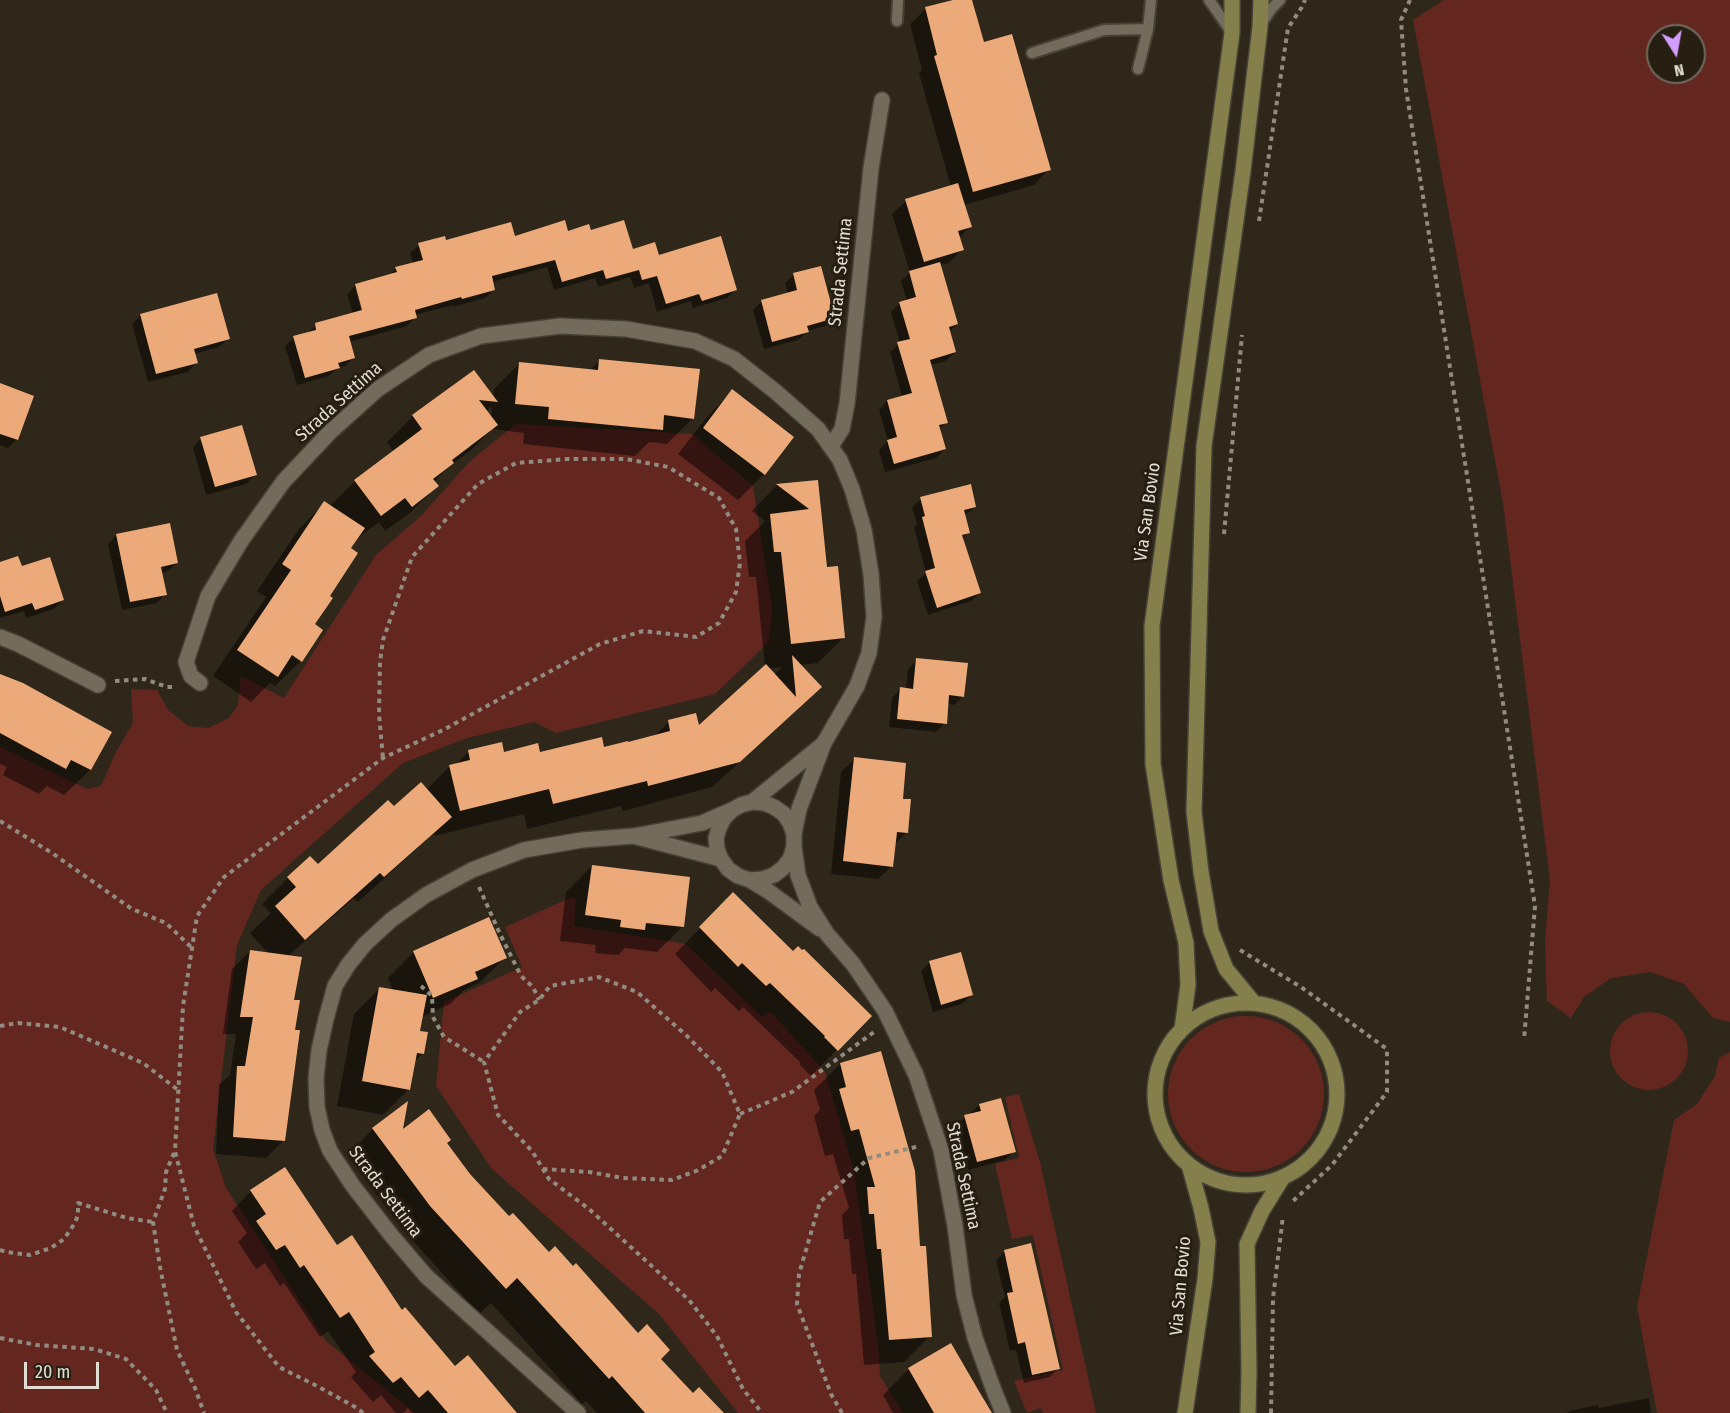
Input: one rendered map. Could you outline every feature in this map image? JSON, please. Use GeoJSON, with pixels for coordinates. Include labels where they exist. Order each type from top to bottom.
{"type":"FeatureCollection","features":[{"type":"Feature","properties":{"kind":"main road","name":"Via San Bovio"},"geometry":{"type":"LineString","coordinates":[[1182,1029],[1188,985],[1185,943],[1171,880],[1153,764],[1152,626],[1232,33],[1233,0]]}},
{"type":"Feature","properties":{"kind":"main road"},"geometry":{"type":"LineString","coordinates":[[1254,1003],[1226,969],[1211,931],[1194,812],[1204,446],[1243,171],[1260,27],[1261,0]]}},
{"type":"Feature","properties":{"kind":"main road","name":"Via San Bovio"},"geometry":{"type":"LineString","coordinates":[[1254,1003],[1281,1009],[1303,1022],[1320,1040],[1329,1055],[1336,1072],[1338,1090],[1332,1127],[1325,1140],[1305,1164],[1283,1177],[1264,1183],[1245,1185],[1212,1178],[1189,1165],[1173,1149],[1166,1138],[1157,1115],[1155,1098],[1159,1066],[1166,1050],[1182,1029],[1203,1013],[1222,1006],[1254,1003]]}},
{"type":"Feature","properties":{"kind":"main road","name":"Via San Bovio"},"geometry":{"type":"LineString","coordinates":[[1185,1413],[1205,1279],[1208,1242],[1189,1165]]}},
{"type":"Feature","properties":{"kind":"main road","name":"Via San Bovio"},"geometry":{"type":"LineString","coordinates":[[1248,1413],[1247,1244],[1262,1210],[1283,1177]]}},
{"type":"Feature","properties":{"kind":"street","name":"Strada Settima"},"geometry":{"type":"LineString","coordinates":[[831,446],[842,429],[847,404],[871,168],[882,100]]}},
{"type":"Feature","properties":{"kind":"street","name":"Strada Settima"},"geometry":{"type":"LineString","coordinates":[[200,683],[191,676],[186,662],[208,596],[241,541],[283,482],[330,432],[378,389],[429,355],[482,336],[560,326],[626,329],[694,341],[734,359],[818,429],[831,446],[840,460],[852,489],[864,530],[871,574],[874,617],[869,653],[857,686],[824,743],[799,809],[790,859],[774,875],[750,880]]}},
{"type":"Feature","properties":{"kind":"street"},"geometry":{"type":"LineString","coordinates":[[0,637],[96,684]]}},
{"type":"Feature","properties":{"kind":"street","name":"Strada Settima"},"geometry":{"type":"LineString","coordinates":[[752,802],[824,743]]}},
{"type":"Feature","properties":{"kind":"street","name":"Strada Settima"},"geometry":{"type":"LineString","coordinates":[[578,1413],[426,1276],[353,1186],[330,1151],[321,1130],[316,1078],[319,1050],[336,986],[348,965],[365,944],[391,920],[426,895],[472,870],[524,850],[582,840],[634,836],[702,824],[752,802],[774,807],[784,814],[790,823],[798,875],[810,907],[827,934],[853,964],[885,1011],[916,1076],[938,1142],[955,1226],[964,1295],[975,1338],[1003,1413]]}},
{"type":"Feature","properties":{"kind":"street"},"geometry":{"type":"LineString","coordinates":[[721,859],[716,838],[724,818],[732,810]]}},
{"type":"Feature","properties":{"kind":"street","name":"Strada Settima"},"geometry":{"type":"LineString","coordinates":[[634,836],[721,859],[733,873],[750,880],[827,934]]}},
{"type":"Feature","properties":{"kind":"lane"},"geometry":{"type":"LineString","coordinates":[[897,21],[898,0]]}},
{"type":"Feature","properties":{"kind":"lane"},"geometry":{"type":"LineString","coordinates":[[1138,69],[1148,29],[1151,0]]}},
{"type":"Feature","properties":{"kind":"lane"},"geometry":{"type":"LineString","coordinates":[[1209,0],[1232,33]]}},
{"type":"Feature","properties":{"kind":"lane"},"geometry":{"type":"LineString","coordinates":[[1260,27],[1280,0]]}},
{"type":"Feature","properties":{"kind":"lane"},"geometry":{"type":"LineString","coordinates":[[1032,53],[1104,30],[1148,29]]}},
{"type":"Feature","properties":{"kind":"path"},"geometry":{"type":"LineString","coordinates":[[1258,228],[1288,28],[1305,0]]}},
{"type":"Feature","properties":{"kind":"path"},"geometry":{"type":"LineString","coordinates":[[1410,0],[1401,20],[1406,89],[1535,906],[1524,1040]]}},
{"type":"Feature","properties":{"kind":"path"},"geometry":{"type":"LineString","coordinates":[[1224,534],[1242,333]]}},
{"type":"Feature","properties":{"kind":"path"},"geometry":{"type":"LineString","coordinates":[[363,1413],[357,1407],[279,1367],[236,1312],[194,1226],[175,1151],[183,1006],[197,916],[224,877],[383,758],[445,729],[600,644],[643,631],[696,637],[719,623],[735,592],[740,563],[736,529],[719,498],[668,467],[626,459],[568,459],[516,463],[478,484],[412,557],[390,619],[383,640],[380,662],[379,714],[383,758]]}},
{"type":"Feature","properties":{"kind":"path"},"geometry":{"type":"LineString","coordinates":[[96,684],[145,679],[167,687],[200,683]]}},
{"type":"Feature","properties":{"kind":"path"},"geometry":{"type":"LineString","coordinates":[[0,821],[132,909],[166,923],[192,948]]}},
{"type":"Feature","properties":{"kind":"path"},"geometry":{"type":"LineString","coordinates":[[472,870],[521,976],[533,987],[539,1000]]}},
{"type":"Feature","properties":{"kind":"path"},"geometry":{"type":"LineString","coordinates":[[1234,946],[1301,987],[1387,1049],[1387,1092],[1332,1165],[1292,1202]]}},
{"type":"Feature","properties":{"kind":"path"},"geometry":{"type":"LineString","coordinates":[[484,1062],[520,1012],[539,1000],[550,986],[598,977],[637,992],[687,1035],[722,1072],[740,1114]]}},
{"type":"Feature","properties":{"kind":"path"},"geometry":{"type":"LineString","coordinates":[[421,986],[432,996],[433,1017],[444,1036],[484,1062],[498,1115],[532,1151],[549,1179],[589,1209],[689,1300],[717,1336],[743,1389],[762,1413]]}},
{"type":"Feature","properties":{"kind":"path"},"geometry":{"type":"LineString","coordinates":[[543,1169],[589,1172],[623,1178],[672,1180],[696,1171],[722,1156],[740,1114],[792,1092],[890,1022]]}},
{"type":"Feature","properties":{"kind":"path"},"geometry":{"type":"LineString","coordinates":[[0,1026],[18,1023],[60,1027],[144,1063],[178,1090]]}},
{"type":"Feature","properties":{"kind":"path"},"geometry":{"type":"LineString","coordinates":[[842,1413],[831,1394],[797,1304],[799,1274],[820,1202],[869,1158],[938,1142]]}},
{"type":"Feature","properties":{"kind":"path"},"geometry":{"type":"LineString","coordinates":[[175,1151],[166,1172],[165,1189],[153,1222],[177,1350],[204,1413]]}},
{"type":"Feature","properties":{"kind":"path"},"geometry":{"type":"LineString","coordinates":[[0,1250],[30,1255],[51,1248],[64,1239],[75,1223],[78,1203],[127,1218],[153,1222]]}},
{"type":"Feature","properties":{"kind":"path"},"geometry":{"type":"LineString","coordinates":[[1271,1413],[1273,1298],[1284,1209]]}},
{"type":"Feature","properties":{"kind":"path"},"geometry":{"type":"LineString","coordinates":[[0,1338],[37,1345],[94,1349],[126,1359],[156,1390],[167,1413]]}},
{"type":"Feature","properties":{"kind":"shaded area"},"geometry":{"type":"Polygon","coordinates":[[[1444,0],[1730,0],[1730,1022],[1713,1018],[1684,984],[1651,972],[1611,978],[1584,997],[1571,1018],[1547,1001],[1545,941],[1550,880],[1503,503],[1413,20],[1444,0]]]}},
{"type":"Feature","properties":{"kind":"shaded area"},"geometry":{"type":"Polygon","coordinates":[[[516,424],[692,434],[753,486],[772,608],[769,642],[715,694],[556,733],[534,722],[467,738],[403,763],[261,890],[237,945],[213,1149],[226,1188],[326,1341],[415,1413],[0,1412],[0,747],[87,789],[101,786],[115,754],[133,723],[131,689],[157,690],[168,710],[188,726],[208,728],[229,718],[238,705],[241,676],[284,698],[376,555],[422,515],[470,461],[516,424]]]}},
{"type":"Feature","properties":{"kind":"shaded area"},"geometry":{"type":"Polygon","coordinates":[[[572,897],[576,899],[574,926],[686,944],[762,1017],[771,1012],[825,1072],[854,1171],[878,1343],[880,1376],[903,1413],[738,1413],[659,1314],[492,1169],[436,1086],[444,1002],[522,967],[505,927],[572,897]]]}},
{"type":"Feature","properties":{"kind":"shaded area"},"geometry":{"type":"Polygon","coordinates":[[[1649,1012],[1664,1015],[1677,1023],[1685,1036],[1688,1051],[1685,1066],[1677,1079],[1664,1087],[1649,1090],[1634,1087],[1621,1079],[1613,1066],[1610,1051],[1613,1036],[1621,1023],[1634,1015],[1649,1012]]]}},
{"type":"Feature","properties":{"kind":"shaded area"},"geometry":{"type":"Polygon","coordinates":[[[1246,1016],[1276,1022],[1301,1039],[1318,1064],[1324,1094],[1318,1124],[1301,1149],[1276,1166],[1246,1172],[1216,1166],[1191,1149],[1174,1124],[1168,1094],[1174,1064],[1191,1039],[1216,1022],[1246,1016]]]}},
{"type":"Feature","properties":{"kind":"shaded area"},"geometry":{"type":"Polygon","coordinates":[[[1730,1052],[1730,1413],[1657,1413],[1637,1307],[1674,1120],[1697,1104],[1715,1076],[1719,1058],[1730,1052]]]}},
{"type":"Feature","properties":{"kind":"shaded area"},"geometry":{"type":"Polygon","coordinates":[[[1019,1094],[1040,1162],[1096,1413],[1043,1413],[1040,1408],[1027,1413],[1014,1381],[1063,1370],[1033,1235],[1012,1239],[995,1164],[1019,1158],[1005,1097],[1019,1094]]]}},
{"type":"Feature","properties":{"kind":"building"},"geometry":{"type":"Polygon","coordinates":[[[953,0],[972,0],[984,42],[1012,34],[1051,170],[973,192],[934,56],[937,55],[925,7],[953,0]]]}},
{"type":"Feature","properties":{"kind":"building"},"geometry":{"type":"Polygon","coordinates":[[[958,183],[972,227],[958,231],[964,250],[924,262],[905,199],[958,183]]]}},
{"type":"Feature","properties":{"kind":"building"},"geometry":{"type":"Polygon","coordinates":[[[565,220],[568,231],[589,224],[591,230],[624,220],[633,249],[655,242],[659,255],[721,236],[737,290],[702,301],[699,294],[666,304],[657,276],[642,280],[639,270],[606,279],[603,270],[562,282],[555,260],[492,276],[495,290],[415,310],[417,318],[349,336],[355,358],[338,363],[340,368],[305,378],[293,336],[316,330],[315,323],[362,310],[355,284],[397,272],[395,267],[423,260],[418,243],[445,236],[446,240],[511,222],[515,236],[565,220]]]}},
{"type":"Feature","properties":{"kind":"building"},"geometry":{"type":"Polygon","coordinates":[[[940,262],[958,324],[949,327],[956,352],[930,360],[948,423],[939,425],[946,449],[894,464],[887,440],[897,437],[887,400],[912,393],[897,342],[910,339],[899,302],[916,297],[909,271],[940,262]]]}},
{"type":"Feature","properties":{"kind":"building"},"geometry":{"type":"Polygon","coordinates":[[[821,266],[835,318],[807,326],[809,332],[772,342],[761,300],[797,290],[793,273],[821,266]]]}},
{"type":"Feature","properties":{"kind":"building"},"geometry":{"type":"Polygon","coordinates":[[[217,293],[230,339],[194,349],[198,363],[156,374],[140,314],[217,293]]]}},
{"type":"Feature","properties":{"kind":"building"},"geometry":{"type":"Polygon","coordinates":[[[599,359],[700,369],[694,419],[664,415],[663,430],[548,419],[549,407],[515,404],[519,362],[598,370],[599,359]]]}},
{"type":"Feature","properties":{"kind":"building"},"geometry":{"type":"Polygon","coordinates":[[[474,370],[498,402],[479,400],[498,425],[452,460],[454,463],[433,479],[439,486],[412,507],[405,498],[381,516],[354,480],[422,429],[412,415],[474,370]]]}},
{"type":"Feature","properties":{"kind":"building"},"geometry":{"type":"Polygon","coordinates":[[[0,383],[34,396],[18,440],[0,434],[0,383]]]}},
{"type":"Feature","properties":{"kind":"building"},"geometry":{"type":"Polygon","coordinates":[[[732,389],[794,437],[765,475],[703,428],[732,389]]]}},
{"type":"Feature","properties":{"kind":"building"},"geometry":{"type":"Polygon","coordinates":[[[242,425],[257,475],[215,487],[200,437],[242,425]]]}},
{"type":"Feature","properties":{"kind":"building"},"geometry":{"type":"Polygon","coordinates":[[[818,480],[827,567],[838,566],[845,638],[791,644],[781,552],[774,552],[770,514],[809,509],[776,484],[818,480]]]}},
{"type":"Feature","properties":{"kind":"building"},"geometry":{"type":"Polygon","coordinates":[[[971,484],[976,507],[964,510],[970,533],[962,535],[981,593],[937,608],[925,571],[935,568],[922,517],[925,516],[920,497],[971,484]]]}},
{"type":"Feature","properties":{"kind":"building"},"geometry":{"type":"Polygon","coordinates":[[[324,501],[365,528],[351,548],[358,553],[330,596],[333,598],[315,624],[323,630],[302,662],[292,655],[278,677],[237,650],[291,570],[282,564],[324,501]]]}},
{"type":"Feature","properties":{"kind":"building"},"geometry":{"type":"Polygon","coordinates":[[[170,523],[178,563],[161,567],[167,595],[130,602],[116,534],[170,523]]]}},
{"type":"Feature","properties":{"kind":"building"},"geometry":{"type":"Polygon","coordinates":[[[18,556],[22,566],[50,557],[64,600],[35,610],[32,603],[5,612],[0,596],[0,562],[18,556]]]}},
{"type":"Feature","properties":{"kind":"building"},"geometry":{"type":"Polygon","coordinates":[[[792,655],[822,687],[740,762],[648,786],[647,781],[553,804],[549,789],[460,811],[449,765],[470,760],[468,750],[502,742],[504,752],[538,743],[540,752],[602,737],[604,747],[670,731],[668,720],[696,713],[699,725],[766,664],[796,697],[792,655]]]}},
{"type":"Feature","properties":{"kind":"building"},"geometry":{"type":"Polygon","coordinates":[[[916,658],[968,663],[964,697],[949,695],[947,724],[897,719],[900,687],[913,689],[916,658]]]}},
{"type":"Feature","properties":{"kind":"building"},"geometry":{"type":"Polygon","coordinates":[[[0,674],[23,683],[112,732],[91,770],[71,760],[66,769],[0,733],[0,674]]]}},
{"type":"Feature","properties":{"kind":"building"},"geometry":{"type":"Polygon","coordinates":[[[854,757],[906,763],[903,799],[911,799],[908,833],[897,832],[893,867],[843,861],[854,757]]]}},
{"type":"Feature","properties":{"kind":"building"},"geometry":{"type":"Polygon","coordinates":[[[421,782],[452,817],[384,877],[380,873],[305,940],[275,906],[296,887],[287,877],[310,856],[318,864],[388,800],[394,806],[421,782]]]}},
{"type":"Feature","properties":{"kind":"building"},"geometry":{"type":"Polygon","coordinates":[[[592,865],[690,877],[684,927],[646,923],[645,930],[620,927],[621,920],[585,915],[592,865]]]}},
{"type":"Feature","properties":{"kind":"building"},"geometry":{"type":"Polygon","coordinates":[[[733,892],[793,951],[798,946],[804,949],[872,1016],[838,1051],[770,983],[766,986],[742,963],[738,967],[699,927],[733,892]]]}},
{"type":"Feature","properties":{"kind":"building"},"geometry":{"type":"Polygon","coordinates":[[[489,917],[507,958],[475,972],[478,979],[433,998],[413,951],[489,917]]]}},
{"type":"Feature","properties":{"kind":"building"},"geometry":{"type":"Polygon","coordinates":[[[250,950],[302,957],[294,1000],[300,1000],[295,1030],[300,1030],[285,1141],[233,1137],[237,1066],[245,1066],[253,1017],[240,1017],[250,950]]]}},
{"type":"Feature","properties":{"kind":"building"},"geometry":{"type":"Polygon","coordinates":[[[961,952],[973,995],[941,1005],[929,961],[961,952]]]}},
{"type":"Feature","properties":{"kind":"building"},"geometry":{"type":"Polygon","coordinates":[[[379,987],[427,995],[420,1031],[428,1032],[424,1054],[417,1053],[410,1090],[362,1081],[379,987]]]}},
{"type":"Feature","properties":{"kind":"building"},"geometry":{"type":"Polygon","coordinates":[[[881,1051],[915,1171],[920,1246],[926,1246],[932,1337],[889,1340],[881,1249],[877,1249],[874,1214],[869,1214],[867,1187],[875,1187],[859,1129],[851,1131],[839,1089],[846,1087],[840,1063],[881,1051]]]}},
{"type":"Feature","properties":{"kind":"building"},"geometry":{"type":"Polygon","coordinates":[[[1001,1098],[1016,1152],[977,1162],[964,1115],[981,1111],[979,1104],[1001,1098]]]}},
{"type":"Feature","properties":{"kind":"building"},"geometry":{"type":"Polygon","coordinates":[[[408,1101],[403,1129],[429,1109],[451,1140],[447,1143],[470,1174],[509,1216],[513,1213],[549,1252],[555,1246],[573,1266],[576,1263],[638,1333],[647,1324],[670,1350],[661,1359],[693,1393],[699,1387],[724,1413],[645,1413],[612,1376],[609,1379],[517,1278],[506,1289],[430,1206],[372,1128],[408,1101]]]}},
{"type":"Feature","properties":{"kind":"building"},"geometry":{"type":"Polygon","coordinates":[[[285,1167],[337,1245],[352,1235],[402,1310],[405,1307],[455,1366],[468,1355],[517,1413],[448,1413],[428,1390],[419,1398],[401,1377],[393,1383],[369,1356],[375,1352],[349,1312],[340,1318],[304,1265],[300,1268],[285,1245],[276,1250],[256,1221],[266,1214],[250,1190],[285,1167]]]}},
{"type":"Feature","properties":{"kind":"building"},"geometry":{"type":"Polygon","coordinates":[[[1031,1243],[1060,1369],[1032,1375],[1025,1342],[1018,1344],[1007,1293],[1013,1292],[1004,1250],[1031,1243]]]}},
{"type":"Feature","properties":{"kind":"building"},"geometry":{"type":"Polygon","coordinates":[[[951,1343],[992,1413],[934,1413],[908,1368],[951,1343]]]}}]}
